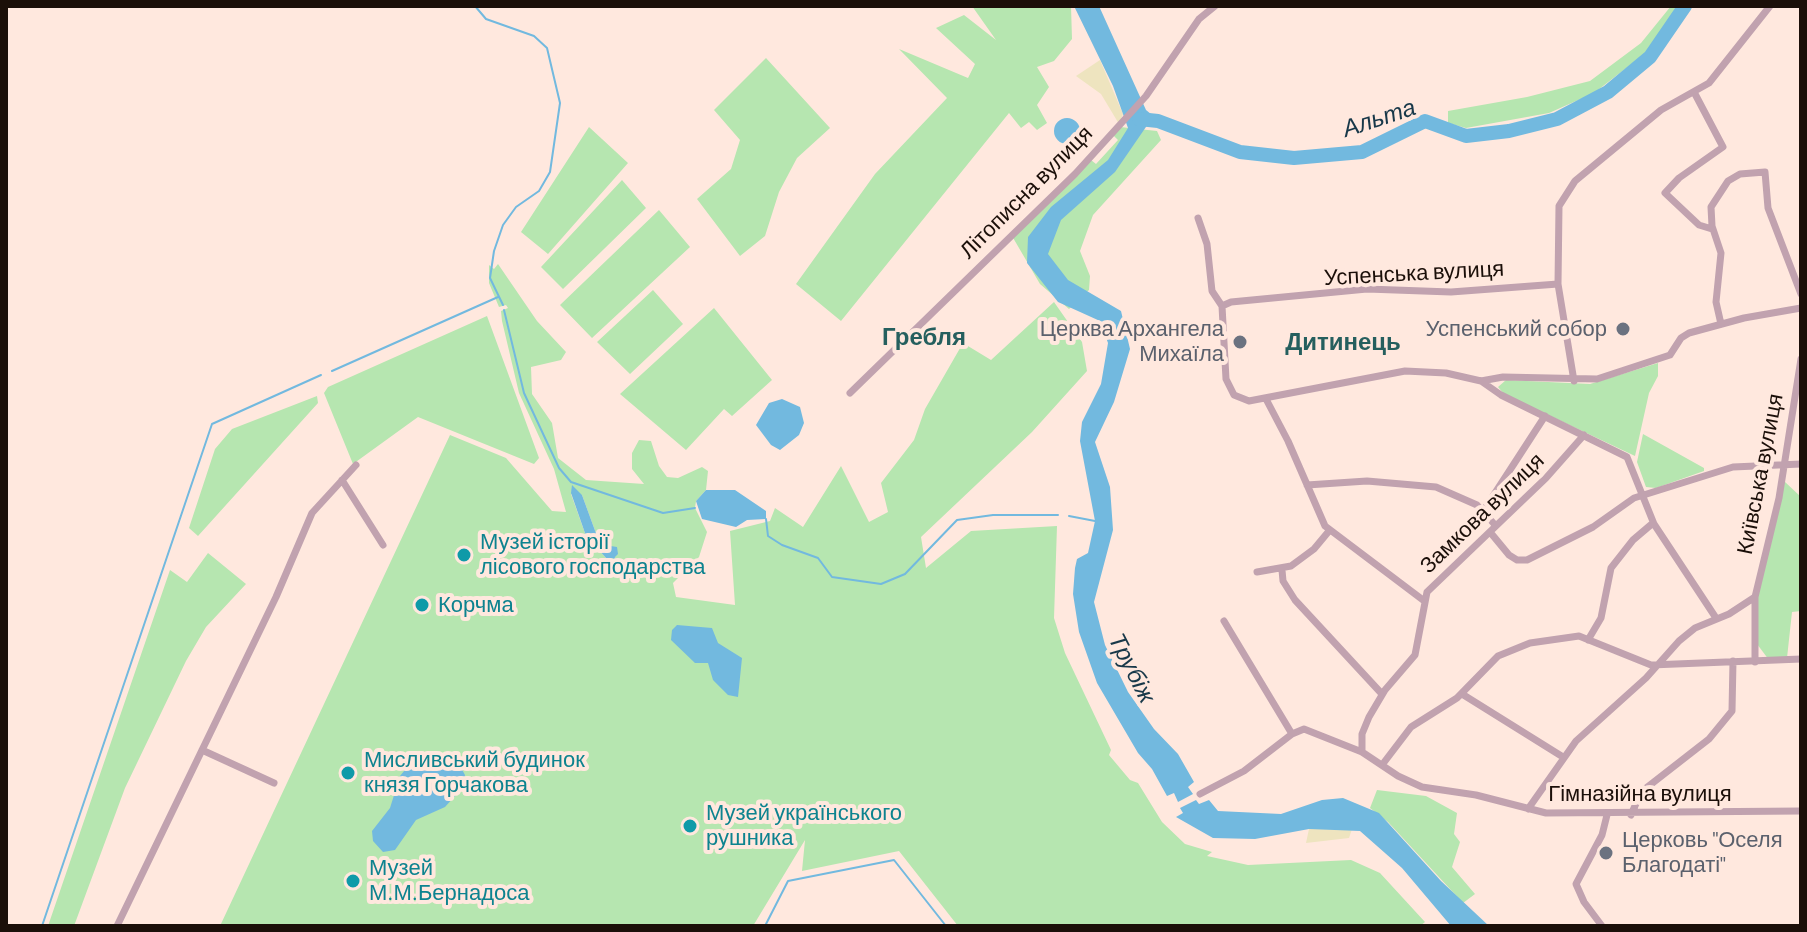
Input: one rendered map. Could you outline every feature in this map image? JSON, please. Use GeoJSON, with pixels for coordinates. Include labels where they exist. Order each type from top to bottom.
{"type":"FeatureCollection","features":[{"type":"Feature","properties":{"kind":"street","name":"Літописна вулиця"},"geometry":{"type":"LineString","coordinates":[[850,393],[1075,174],[1146,96],[1199,19],[1215,6]]}},
{"type":"Feature","properties":{"kind":"street"},"geometry":{"type":"LineString","coordinates":[[1574,381],[1558,284],[1556,219],[1570,187],[1661,110],[1714,77],[1770,6]]}},
{"type":"Feature","properties":{"kind":"street"},"geometry":{"type":"LineString","coordinates":[[1694,92],[1723,147],[1679,178],[1665,193],[1699,225],[1712,229]]}},
{"type":"Feature","properties":{"kind":"street"},"geometry":{"type":"LineString","coordinates":[[1721,324],[1716,302],[1721,253],[1712,229],[1711,207],[1728,181],[1743,173],[1765,172],[1764,191],[1768,208],[1801,294]]}},
{"type":"Feature","properties":{"kind":"street"},"geometry":{"type":"LineString","coordinates":[[1198,218],[1207,244],[1212,291],[1222,306],[1223,363],[1228,385],[1241,399],[1266,399],[1405,371],[1446,373],[1481,381],[1627,457],[1653,523],[1716,618]]}},
{"type":"Feature","properties":{"kind":"street","name":"Успенська вулиця"},"geometry":{"type":"LineString","coordinates":[[1222,306],[1236,301],[1367,289],[1451,292],[1558,284]]}},
{"type":"Feature","properties":{"kind":"street"},"geometry":{"type":"LineString","coordinates":[[1481,381],[1503,377],[1574,381],[1610,376],[1672,353],[1684,335],[1801,308]]}},
{"type":"Feature","properties":{"kind":"street","name":"Київська вулиця"},"geometry":{"type":"LineString","coordinates":[[1755,662],[1755,597],[1784,465],[1801,359]]}},
{"type":"Feature","properties":{"kind":"street"},"geometry":{"type":"LineString","coordinates":[[1266,399],[1318,515],[1329,531],[1423,600]]}},
{"type":"Feature","properties":{"kind":"street"},"geometry":{"type":"LineString","coordinates":[[1484,510],[1545,416]]}},
{"type":"Feature","properties":{"kind":"street","name":"Замкова вулиця"},"geometry":{"type":"LineString","coordinates":[[1362,752],[1364,728],[1382,694],[1413,660],[1423,600],[1434,583],[1493,529],[1584,435]]}},
{"type":"Feature","properties":{"kind":"street"},"geometry":{"type":"LineString","coordinates":[[1307,485],[1367,481],[1424,485],[1453,493],[1484,510],[1512,558],[1527,560],[1586,532],[1627,501],[1641,496],[1733,467],[1801,464]]}},
{"type":"Feature","properties":{"kind":"street"},"geometry":{"type":"LineString","coordinates":[[117,926],[312,513],[356,465]]}},
{"type":"Feature","properties":{"kind":"street"},"geometry":{"type":"LineString","coordinates":[[342,480],[383,545]]}},
{"type":"Feature","properties":{"kind":"street"},"geometry":{"type":"LineString","coordinates":[[1588,640],[1600,622],[1609,571],[1633,540],[1653,523]]}},
{"type":"Feature","properties":{"kind":"street"},"geometry":{"type":"LineString","coordinates":[[1257,572],[1282,570],[1314,549],[1329,531]]}},
{"type":"Feature","properties":{"kind":"street"},"geometry":{"type":"LineString","coordinates":[[1282,570],[1283,581],[1295,600],[1382,694]]}},
{"type":"Feature","properties":{"kind":"street"},"geometry":{"type":"LineString","coordinates":[[1528,809],[1563,757],[1687,634],[1755,597]]}},
{"type":"Feature","properties":{"kind":"street"},"geometry":{"type":"LineString","coordinates":[[1200,794],[1244,771],[1292,734],[1224,621]]}},
{"type":"Feature","properties":{"kind":"street"},"geometry":{"type":"LineString","coordinates":[[1382,765],[1411,727],[1462,694],[1503,653],[1557,638],[1576,636],[1634,660],[1658,665],[1801,659]]}},
{"type":"Feature","properties":{"kind":"street"},"geometry":{"type":"LineString","coordinates":[[1631,815],[1641,792],[1709,739],[1732,711],[1733,661]]}},
{"type":"Feature","properties":{"kind":"street"},"geometry":{"type":"LineString","coordinates":[[1462,694],[1563,757]]}},
{"type":"Feature","properties":{"kind":"street","name":"Гімназійна вулиця"},"geometry":{"type":"LineString","coordinates":[[1292,734],[1309,730],[1362,752],[1427,789],[1476,795],[1550,813],[1631,815],[1801,811]]}},
{"type":"Feature","properties":{"kind":"street"},"geometry":{"type":"LineString","coordinates":[[202,750],[274,783]]}},
{"type":"Feature","properties":{"kind":"street"},"geometry":{"type":"LineString","coordinates":[[1602,926],[1584,902],[1576,884],[1602,835],[1607,815]]}},
{"type":"Feature","properties":{"kind":"green space"},"geometry":{"type":"Polygon","coordinates":[[[972,6],[1071,6],[1072,39],[1054,61],[1037,67],[1049,87],[1037,105],[1047,123],[1037,130],[1029,122],[1021,128],[1009,113],[841,321],[796,284],[875,174],[947,98],[899,49],[968,78],[975,64],[936,28],[964,15],[996,40],[972,6]]]}},
{"type":"Feature","properties":{"kind":"green space"},"geometry":{"type":"Polygon","coordinates":[[[1671,6],[1680,6],[1652,48],[1594,93],[1549,113],[1466,128],[1448,123],[1448,111],[1527,97],[1590,81],[1641,43],[1671,6]]]}},
{"type":"Feature","properties":{"kind":"green space"},"geometry":{"type":"Polygon","coordinates":[[[766,58],[830,128],[797,158],[779,192],[765,236],[740,256],[697,199],[731,169],[740,140],[714,110],[766,58]]]}},
{"type":"Feature","properties":{"kind":"green space"},"geometry":{"type":"Polygon","coordinates":[[[589,127],[628,163],[548,254],[521,232],[589,127]]]}},
{"type":"Feature","properties":{"kind":"green space"},"geometry":{"type":"Polygon","coordinates":[[[1120,127],[1157,131],[1161,140],[1093,215],[1080,251],[1090,276],[1089,290],[1069,309],[1040,284],[1012,236],[1091,160],[1096,164],[1118,140],[1113,135],[1120,127]]]}},
{"type":"Feature","properties":{"kind":"green space"},"geometry":{"type":"Polygon","coordinates":[[[622,180],[646,208],[563,289],[541,267],[622,180]]]}},
{"type":"Feature","properties":{"kind":"green space"},"geometry":{"type":"Polygon","coordinates":[[[659,210],[690,247],[592,338],[560,305],[659,210]]]}},
{"type":"Feature","properties":{"kind":"green space"},"geometry":{"type":"Polygon","coordinates":[[[498,264],[537,321],[566,352],[561,360],[531,367],[532,394],[552,423],[558,458],[586,480],[644,484],[632,469],[632,453],[639,440],[651,441],[659,466],[667,477],[678,478],[702,467],[708,471],[706,490],[696,501],[695,508],[707,532],[699,557],[673,583],[676,597],[735,605],[730,531],[770,521],[775,508],[803,527],[841,466],[869,522],[888,512],[881,483],[914,440],[925,409],[963,343],[991,360],[1054,302],[1082,342],[1087,371],[1032,432],[921,537],[926,568],[971,531],[1057,526],[1054,618],[1065,653],[1111,750],[1109,755],[1130,780],[1138,783],[1162,822],[1185,844],[1212,852],[1207,856],[1248,865],[1351,860],[1380,873],[1425,922],[1420,926],[958,926],[899,851],[802,871],[805,840],[753,926],[220,926],[450,435],[506,458],[552,511],[566,512],[554,469],[519,393],[502,321],[501,311],[508,308],[506,305],[499,307],[489,283],[489,265],[494,269],[498,264]],[[571,494],[586,536],[607,559],[611,545],[604,545],[597,536],[582,495],[571,494]]]}},
{"type":"Feature","properties":{"kind":"green space"},"geometry":{"type":"Polygon","coordinates":[[[653,290],[683,324],[630,374],[597,342],[653,290]]]}},
{"type":"Feature","properties":{"kind":"green space"},"geometry":{"type":"Polygon","coordinates":[[[714,308],[772,380],[732,416],[724,409],[686,450],[620,394],[714,308]]]}},
{"type":"Feature","properties":{"kind":"green space"},"geometry":{"type":"Polygon","coordinates":[[[487,316],[539,458],[534,464],[418,417],[353,464],[324,393],[328,387],[487,316]]]}},
{"type":"Feature","properties":{"kind":"green space"},"geometry":{"type":"Polygon","coordinates":[[[1658,363],[1658,376],[1649,393],[1635,456],[1504,394],[1498,387],[1506,380],[1590,384],[1658,363]]]}},
{"type":"Feature","properties":{"kind":"green space"},"geometry":{"type":"Polygon","coordinates":[[[317,396],[318,403],[198,536],[189,528],[215,449],[232,429],[317,396]]]}},
{"type":"Feature","properties":{"kind":"green space"},"geometry":{"type":"Polygon","coordinates":[[[1643,434],[1704,468],[1704,471],[1656,488],[1646,487],[1637,462],[1643,434]]]}},
{"type":"Feature","properties":{"kind":"green space"},"geometry":{"type":"Polygon","coordinates":[[[1784,481],[1801,497],[1801,611],[1792,612],[1787,658],[1769,660],[1757,644],[1758,596],[1784,481]]]}},
{"type":"Feature","properties":{"kind":"green space"},"geometry":{"type":"Polygon","coordinates":[[[208,553],[246,584],[206,627],[186,661],[125,788],[74,926],[48,926],[170,570],[187,582],[208,553]]]}},
{"type":"Feature","properties":{"kind":"green space"},"geometry":{"type":"Polygon","coordinates":[[[1377,790],[1426,796],[1457,813],[1454,834],[1460,842],[1452,867],[1475,894],[1463,903],[1388,822],[1370,808],[1377,790]]]}},
{"type":"Feature","properties":{"kind":"sand"},"geometry":{"type":"Polygon","coordinates":[[[1100,60],[1123,114],[1119,124],[1101,94],[1076,76],[1100,60]]]}},
{"type":"Feature","properties":{"kind":"sand"},"geometry":{"type":"Polygon","coordinates":[[[1309,829],[1352,829],[1349,838],[1306,843],[1309,829]]]}},
{"type":"Feature","properties":{"kind":"water"},"geometry":{"type":"Polygon","coordinates":[[[1074,6],[1099,6],[1146,110],[1157,119],[1148,124],[1115,172],[1061,220],[1048,254],[1068,280],[1121,311],[1130,349],[1114,402],[1095,442],[1110,487],[1113,530],[1094,602],[1105,645],[1128,692],[1154,729],[1178,754],[1194,782],[1188,787],[1193,794],[1178,802],[1174,793],[1167,796],[1097,683],[1079,632],[1073,594],[1077,559],[1088,553],[1095,521],[1080,441],[1082,422],[1101,384],[1108,343],[1100,321],[1058,302],[1027,263],[1028,237],[1051,207],[1108,160],[1128,128],[1113,86],[1074,6]]]}},
{"type":"Feature","properties":{"kind":"water"},"geometry":{"type":"Polygon","coordinates":[[[1067,118],[1076,122],[1080,131],[1076,140],[1067,144],[1058,140],[1054,131],[1058,122],[1067,118]]]}},
{"type":"Feature","properties":{"kind":"water"},"geometry":{"type":"Polygon","coordinates":[[[782,399],[800,407],[804,423],[799,435],[780,450],[771,445],[756,425],[769,403],[782,399]]]}},
{"type":"Feature","properties":{"kind":"water"},"geometry":{"type":"Polygon","coordinates":[[[572,485],[582,495],[597,536],[604,545],[617,547],[618,554],[614,558],[607,559],[586,536],[571,493],[572,485]]]}},
{"type":"Feature","properties":{"kind":"water"},"geometry":{"type":"Polygon","coordinates":[[[706,490],[735,490],[766,511],[766,519],[747,520],[736,527],[702,519],[696,501],[706,490]]]}},
{"type":"Feature","properties":{"kind":"water"},"geometry":{"type":"Polygon","coordinates":[[[677,625],[712,628],[718,643],[742,658],[738,697],[728,695],[713,680],[708,663],[695,663],[671,640],[672,630],[677,625]]]}},
{"type":"Feature","properties":{"kind":"water"},"geometry":{"type":"Polygon","coordinates":[[[436,751],[458,762],[465,775],[464,786],[445,807],[416,820],[395,850],[383,852],[373,841],[372,831],[390,808],[400,776],[418,754],[436,751]]]}},
{"type":"Feature","properties":{"kind":"water"},"geometry":{"type":"Polygon","coordinates":[[[1343,798],[1379,813],[1441,881],[1489,926],[1451,926],[1402,868],[1360,831],[1309,829],[1255,839],[1213,838],[1176,817],[1183,813],[1180,808],[1196,800],[1199,804],[1209,800],[1218,811],[1281,814],[1322,800],[1343,798]]]}},
{"type":"Feature","properties":{"kind":"waterway"},"geometry":{"type":"LineString","coordinates":[[475,6],[486,19],[534,36],[547,48],[560,103],[550,172],[539,191],[516,207],[503,225],[494,251],[490,278],[503,305]]}},
{"type":"Feature","properties":{"kind":"waterway","name":"Альта"},"geometry":{"type":"LineString","coordinates":[[1139,119],[1158,121],[1240,152],[1294,158],[1362,152],[1425,121],[1466,136],[1509,131],[1557,119],[1608,92],[1650,57],[1685,6]]}},
{"type":"Feature","properties":{"kind":"waterway"},"geometry":{"type":"LineString","coordinates":[[332,371],[498,297]]}},
{"type":"Feature","properties":{"kind":"waterway"},"geometry":{"type":"LineString","coordinates":[[504,310],[524,393],[559,468],[571,482],[663,513],[695,508]]}},
{"type":"Feature","properties":{"kind":"waterway"},"geometry":{"type":"LineString","coordinates":[[42,926],[212,424],[321,375]]}},
{"type":"Feature","properties":{"kind":"waterway"},"geometry":{"type":"LineString","coordinates":[[766,519],[768,536],[782,545],[818,558],[832,577],[881,584],[905,574],[957,520],[993,515],[1058,515]]}},
{"type":"Feature","properties":{"kind":"waterway"},"geometry":{"type":"LineString","coordinates":[[1069,516],[1095,521]]}},
{"type":"Feature","properties":{"kind":"waterway"},"geometry":{"type":"LineString","coordinates":[[614,558],[618,568]]}},
{"type":"Feature","properties":{"kind":"waterway"},"geometry":{"type":"LineString","coordinates":[[765,926],[788,881],[894,860],[946,926]]}},
{"type":"Feature","properties":{"kind":"place","name":"Успенський собор"},"geometry":{"type":"Point","coordinates":[1623,329]}},
{"type":"Feature","properties":{"kind":"place","name":"Церква Архангела Михаїла"},"geometry":{"type":"Point","coordinates":[1240,342]}},
{"type":"Feature","properties":{"kind":"place","name":"Музей історії лісового господарства"},"geometry":{"type":"Point","coordinates":[464,555]}},
{"type":"Feature","properties":{"kind":"place","name":"Корчма"},"geometry":{"type":"Point","coordinates":[422,605]}},
{"type":"Feature","properties":{"kind":"place","name":"Мисливський будинок князя Горчакова"},"geometry":{"type":"Point","coordinates":[348,773]}},
{"type":"Feature","properties":{"kind":"place","name":"Музей українського рушника"},"geometry":{"type":"Point","coordinates":[690,826]}},
{"type":"Feature","properties":{"kind":"place","name":"Церковь \"Оселя Благодаті\""},"geometry":{"type":"Point","coordinates":[1606,853]}},
{"type":"Feature","properties":{"kind":"place","name":"Музей М.М.Бернадоса"},"geometry":{"type":"Point","coordinates":[353,881]}},
{"type":"Feature","properties":{"kind":"district","name":"Гребля"},"geometry":{"type":"Point","coordinates":[924,337]}},
{"type":"Feature","properties":{"kind":"district","name":"Дитинець"},"geometry":{"type":"Point","coordinates":[1343,342]}},
{"type":"Feature","properties":{"kind":"water label","name":"Трубіж"},"geometry":{"type":"Point","coordinates":[1132,668]}}]}
